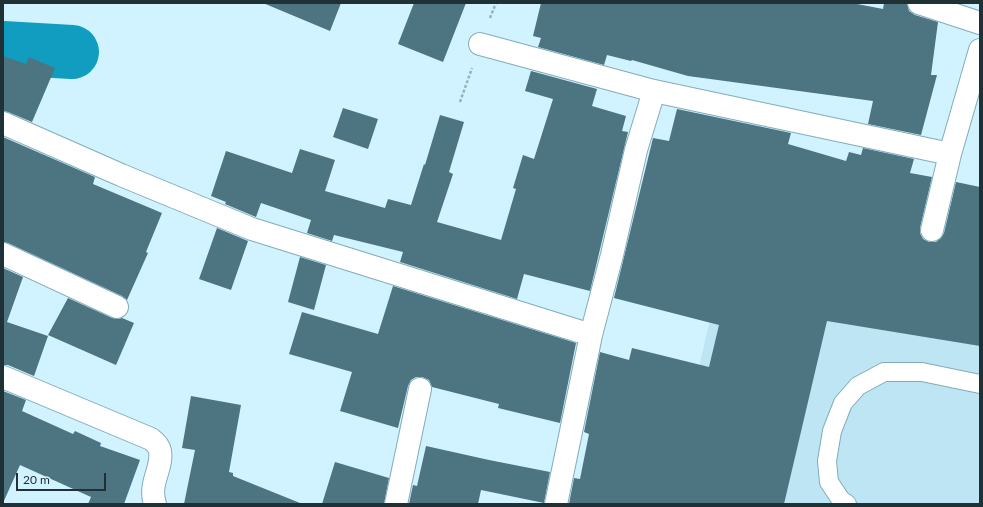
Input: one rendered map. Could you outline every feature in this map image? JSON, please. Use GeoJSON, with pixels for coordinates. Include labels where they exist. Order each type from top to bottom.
{"type":"FeatureCollection","features":[{"type":"Feature","properties":{"kind":"street"},"geometry":{"type":"LineString","coordinates":[[919,3],[980,23]]}},
{"type":"Feature","properties":{"kind":"street"},"geometry":{"type":"LineString","coordinates":[[480,44],[654,92],[950,154]]}},
{"type":"Feature","properties":{"kind":"street"},"geometry":{"type":"LineString","coordinates":[[932,230],[950,154],[980,50]]}},
{"type":"Feature","properties":{"kind":"street"},"geometry":{"type":"LineString","coordinates":[[556,504],[590,335],[612,255],[636,150],[654,92]]}},
{"type":"Feature","properties":{"kind":"street"},"geometry":{"type":"LineString","coordinates":[[3,124],[252,229],[590,335]]}},
{"type":"Feature","properties":{"kind":"street"},"geometry":{"type":"LineString","coordinates":[[3,254],[117,306]]}},
{"type":"Feature","properties":{"kind":"street"},"geometry":{"type":"LineString","coordinates":[[3,377],[151,439],[160,451],[160,459],[153,485],[155,504]]}},
{"type":"Feature","properties":{"kind":"street"},"geometry":{"type":"LineString","coordinates":[[396,504],[420,389]]}},
{"type":"Feature","properties":{"kind":"lane"},"geometry":{"type":"LineString","coordinates":[[847,504],[841,500],[829,482],[827,462],[832,431],[843,403],[858,386],[884,372],[922,372],[980,384]]}},
{"type":"Feature","properties":{"kind":"shaded area"},"geometry":{"type":"Polygon","coordinates":[[[980,253],[980,504],[667,504],[721,273],[980,253]]]}},
{"type":"Feature","properties":{"kind":"building"},"geometry":{"type":"Polygon","coordinates":[[[263,3],[341,3],[330,31],[263,3]]]}},
{"type":"Feature","properties":{"kind":"building"},"geometry":{"type":"Polygon","coordinates":[[[414,3],[466,3],[443,62],[398,44],[414,3]]]}},
{"type":"Feature","properties":{"kind":"building"},"geometry":{"type":"Polygon","coordinates":[[[541,3],[852,3],[883,9],[884,3],[907,3],[909,11],[915,15],[938,22],[931,75],[937,75],[921,135],[868,124],[873,101],[688,76],[632,60],[607,55],[604,65],[538,47],[541,38],[533,36],[541,3]]]}},
{"type":"Feature","properties":{"kind":"building"},"geometry":{"type":"Polygon","coordinates":[[[3,56],[26,64],[29,57],[55,68],[32,122],[3,111],[3,56]]]}},
{"type":"Feature","properties":{"kind":"building"},"geometry":{"type":"Polygon","coordinates":[[[531,71],[597,89],[592,106],[626,116],[622,131],[628,132],[590,291],[524,274],[517,299],[400,262],[403,252],[334,235],[332,241],[307,233],[311,220],[261,203],[256,217],[225,204],[226,202],[211,196],[226,151],[292,173],[300,149],[335,160],[325,191],[385,208],[388,199],[411,205],[440,115],[464,122],[449,172],[453,174],[437,222],[501,240],[516,189],[513,188],[523,155],[534,159],[553,99],[525,91],[531,71]]]}},
{"type":"Feature","properties":{"kind":"building"},"geometry":{"type":"Polygon","coordinates":[[[343,108],[378,119],[368,149],[333,137],[343,108]]]}},
{"type":"Feature","properties":{"kind":"building"},"geometry":{"type":"Polygon","coordinates":[[[677,109],[791,133],[788,144],[846,161],[849,152],[861,155],[863,148],[914,159],[910,173],[932,177],[920,228],[920,233],[923,239],[929,242],[936,242],[944,233],[956,182],[980,187],[980,346],[827,321],[784,504],[569,504],[574,478],[580,479],[589,434],[584,432],[600,352],[629,360],[632,348],[709,367],[719,325],[614,298],[653,138],[669,141],[677,109]]]}},
{"type":"Feature","properties":{"kind":"building"},"geometry":{"type":"Polygon","coordinates":[[[3,137],[95,177],[93,184],[162,213],[146,252],[148,253],[127,300],[122,296],[3,242],[3,137]]]}},
{"type":"Feature","properties":{"kind":"building"},"geometry":{"type":"Polygon","coordinates":[[[217,228],[248,241],[231,290],[199,279],[217,228]]]}},
{"type":"Feature","properties":{"kind":"building"},"geometry":{"type":"Polygon","coordinates":[[[300,257],[326,265],[314,310],[288,302],[300,257]]]}},
{"type":"Feature","properties":{"kind":"building"},"geometry":{"type":"Polygon","coordinates":[[[3,268],[23,277],[7,322],[48,336],[34,376],[8,365],[3,365],[3,268]]]}},
{"type":"Feature","properties":{"kind":"building"},"geometry":{"type":"Polygon","coordinates":[[[393,286],[576,343],[560,423],[498,408],[499,404],[432,387],[429,380],[422,377],[416,377],[411,380],[408,386],[398,428],[340,411],[352,372],[289,354],[302,312],[378,334],[393,286]]]}},
{"type":"Feature","properties":{"kind":"building"},"geometry":{"type":"Polygon","coordinates":[[[68,298],[112,318],[122,318],[134,323],[116,365],[48,335],[68,298]]]}},
{"type":"Feature","properties":{"kind":"building"},"geometry":{"type":"Polygon","coordinates":[[[3,391],[26,400],[22,411],[73,434],[75,431],[101,443],[100,446],[140,460],[124,504],[88,504],[91,497],[20,465],[3,503],[3,391]]]}},
{"type":"Feature","properties":{"kind":"building"},"geometry":{"type":"Polygon","coordinates":[[[191,396],[241,405],[229,472],[233,473],[233,476],[300,504],[184,504],[195,450],[182,448],[191,396]]]}},
{"type":"Feature","properties":{"kind":"building"},"geometry":{"type":"Polygon","coordinates":[[[426,446],[550,472],[544,503],[481,490],[478,504],[409,504],[413,485],[417,486],[426,446]]]}},
{"type":"Feature","properties":{"kind":"building"},"geometry":{"type":"Polygon","coordinates":[[[335,462],[389,478],[384,504],[322,504],[335,462]]]}},
{"type":"Feature","properties":{"kind":"waterway"},"geometry":{"type":"LineString","coordinates":[[3,48],[72,52]]}}]}
